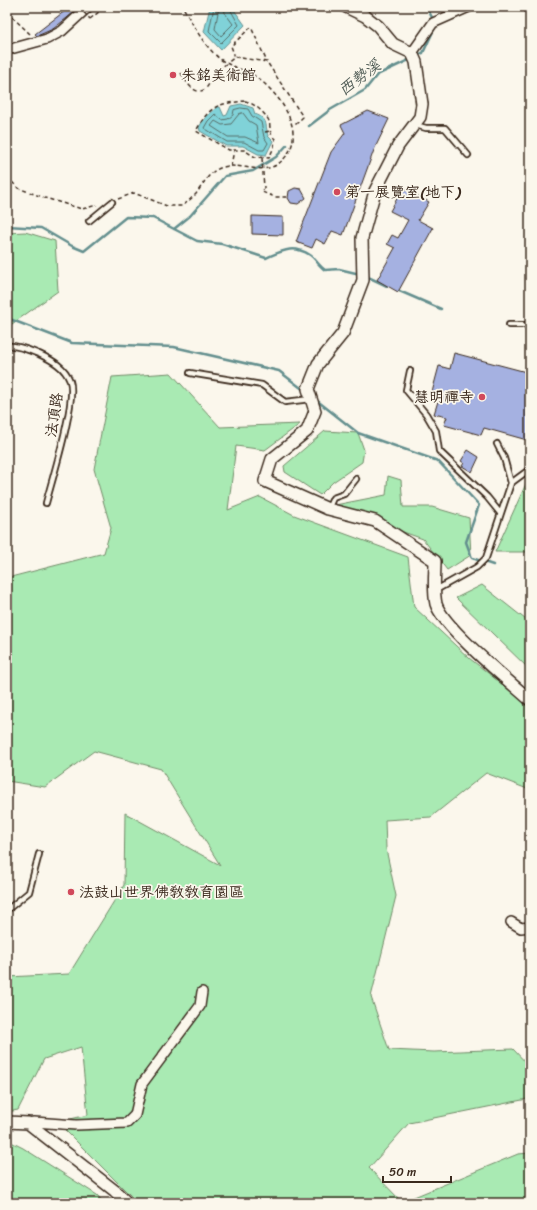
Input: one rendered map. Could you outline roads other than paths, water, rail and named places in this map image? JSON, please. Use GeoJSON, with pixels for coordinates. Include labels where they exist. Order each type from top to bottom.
{"type":"FeatureCollection","features":[{"type":"Feature","properties":{"kind":"street"},"geometry":{"type":"LineString","coordinates":[[7,50],[46,40],[62,31],[88,7]]}},
{"type":"Feature","properties":{"kind":"street"},"geometry":{"type":"LineString","coordinates":[[346,7],[378,26],[393,44],[412,53],[416,62],[422,104],[420,117],[398,146],[375,191],[362,238],[363,280],[342,333],[318,364],[308,389],[315,411],[307,431],[272,459],[265,481],[328,509],[375,520],[435,561],[434,590],[437,605],[446,622],[530,700]]}},
{"type":"Feature","properties":{"kind":"street"},"geometry":{"type":"LineString","coordinates":[[412,53],[433,23],[469,7]]}},
{"type":"Feature","properties":{"kind":"street"},"geometry":{"type":"LineString","coordinates":[[511,922],[521,928],[530,927]]}},
{"type":"Feature","properties":{"kind":"street"},"geometry":{"type":"LineString","coordinates":[[7,1122],[76,1125],[127,1123],[135,1114],[142,1084],[200,1006],[202,992]]}},
{"type":"Feature","properties":{"kind":"street"},"geometry":{"type":"LineString","coordinates":[[28,1123],[115,1191],[127,1203]]}},
{"type":"Feature","properties":{"kind":"lane"},"geometry":{"type":"LineString","coordinates":[[415,125],[426,128],[446,128],[468,155]]}},
{"type":"Feature","properties":{"kind":"lane"},"geometry":{"type":"LineString","coordinates":[[89,221],[112,202]]}},
{"type":"Feature","properties":{"kind":"lane"},"geometry":{"type":"LineString","coordinates":[[509,325],[530,325]]}},
{"type":"Feature","properties":{"kind":"lane","name":"法頂路"},"geometry":{"type":"LineString","coordinates":[[7,346],[10,345],[33,352],[56,362],[70,381],[70,400],[62,443],[46,503]]}},
{"type":"Feature","properties":{"kind":"lane"},"geometry":{"type":"LineString","coordinates":[[410,370],[406,390],[426,414],[436,432],[439,451],[488,497],[500,513]]}},
{"type":"Feature","properties":{"kind":"lane"},"geometry":{"type":"LineString","coordinates":[[190,373],[262,385],[285,402],[311,399]]}},
{"type":"Feature","properties":{"kind":"lane"},"geometry":{"type":"LineString","coordinates":[[497,444],[504,458],[511,483]]}},
{"type":"Feature","properties":{"kind":"lane"},"geometry":{"type":"LineString","coordinates":[[434,590],[477,567],[486,558],[511,483],[530,469]]}},
{"type":"Feature","properties":{"kind":"lane"},"geometry":{"type":"LineString","coordinates":[[328,509],[333,498],[344,494],[356,479]]}},
{"type":"Feature","properties":{"kind":"lane"},"geometry":{"type":"LineString","coordinates":[[7,910],[29,892],[39,854]]}},
{"type":"Feature","properties":{"kind":"water"},"geometry":{"type":"Polygon","coordinates":[[[210,7],[232,7],[245,25],[221,50],[204,32],[210,7]]]}},
{"type":"Feature","properties":{"kind":"water"},"geometry":{"type":"Polygon","coordinates":[[[241,104],[253,108],[255,114],[262,118],[265,122],[268,136],[273,141],[266,155],[258,154],[243,146],[226,146],[200,131],[199,127],[205,118],[217,107],[220,107],[224,116],[227,115],[231,106],[241,104]]]}},
{"type":"Feature","properties":{"kind":"waterway","name":"西勢溪"},"geometry":{"type":"LineString","coordinates":[[429,7],[428,10],[434,21]]}},
{"type":"Feature","properties":{"kind":"waterway","name":"西勢溪"},"geometry":{"type":"LineString","coordinates":[[417,55],[423,53],[436,25]]}},
{"type":"Feature","properties":{"kind":"waterway","name":"西勢溪"},"geometry":{"type":"LineString","coordinates":[[309,126],[330,110],[365,90],[377,75],[411,59]]}},
{"type":"Feature","properties":{"kind":"waterway","name":"西勢溪"},"geometry":{"type":"LineString","coordinates":[[174,229],[190,216],[225,176],[253,171],[276,157],[287,145]]}},
{"type":"Feature","properties":{"kind":"waterway"},"geometry":{"type":"LineString","coordinates":[[7,226],[41,228],[72,246],[84,251],[126,217],[153,218],[197,241],[222,244],[266,258],[288,250],[298,250],[312,256],[325,270],[339,269],[360,274]]}},
{"type":"Feature","properties":{"kind":"waterway"},"geometry":{"type":"LineString","coordinates":[[366,276],[387,286]]}},
{"type":"Feature","properties":{"kind":"waterway"},"geometry":{"type":"LineString","coordinates":[[397,290],[441,309]]}},
{"type":"Feature","properties":{"kind":"waterway"},"geometry":{"type":"LineString","coordinates":[[7,318],[72,343],[174,347],[279,371],[305,391]]}},
{"type":"Feature","properties":{"kind":"waterway"},"geometry":{"type":"LineString","coordinates":[[315,399],[358,433],[438,461],[479,505],[466,542],[472,558],[493,565]]}},
{"type":"Feature","properties":{"kind":"place","name":"朱銘美術館"},"geometry":{"type":"Point","coordinates":[173,75]}},
{"type":"Feature","properties":{"kind":"place","name":"第一展覽室(地下)"},"geometry":{"type":"Point","coordinates":[337,192]}},
{"type":"Feature","properties":{"kind":"place","name":"慧明禪寺"},"geometry":{"type":"Point","coordinates":[482,397]}},
{"type":"Feature","properties":{"kind":"place","name":"法鼓山世界佛教教育園區"},"geometry":{"type":"Point","coordinates":[71,892]}}]}
